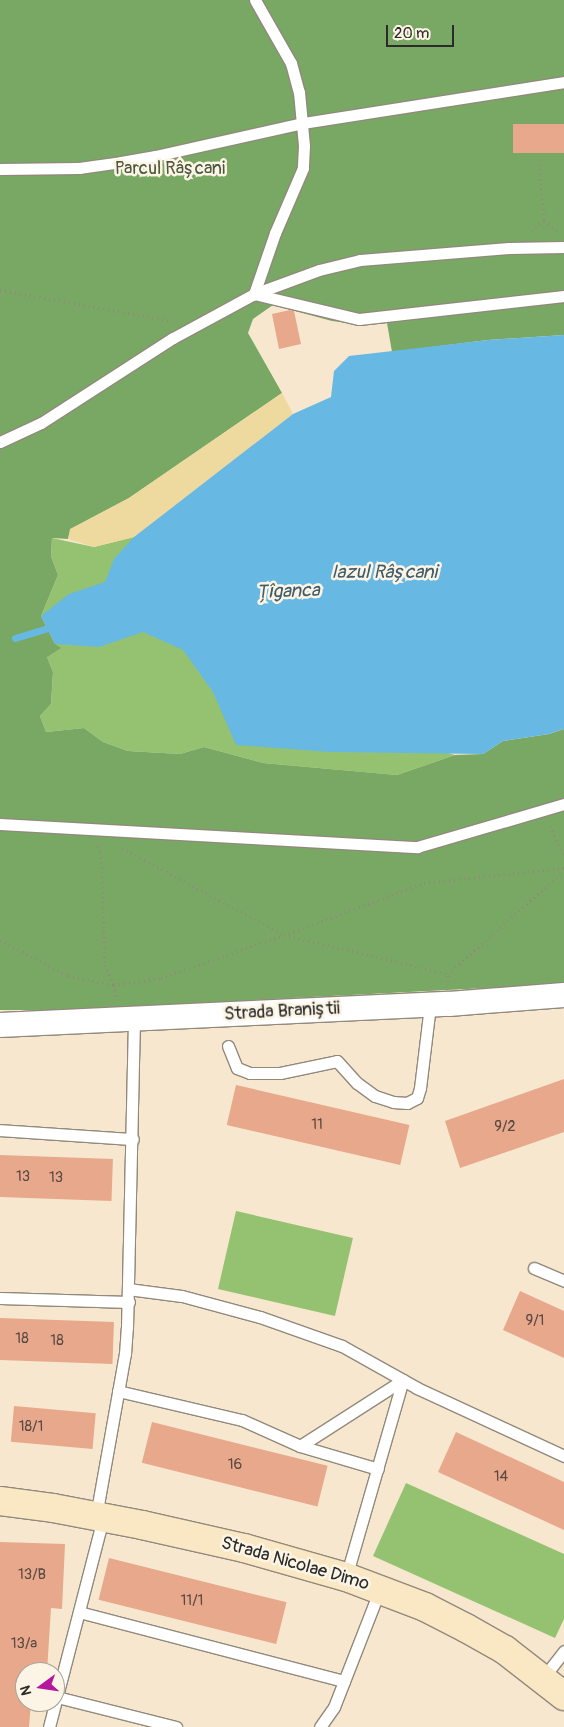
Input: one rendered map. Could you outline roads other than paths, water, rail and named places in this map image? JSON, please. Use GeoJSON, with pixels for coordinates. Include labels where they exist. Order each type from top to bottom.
{"type":"FeatureCollection","features":[{"type":"Feature","properties":{"kind":"main road","name":"Strada Nicolae Dimo"},"geometry":{"type":"LineString","coordinates":[[0,1501],[100,1517],[244,1548],[346,1577],[380,1589],[466,1628],[505,1650],[564,1696]]}},
{"type":"Feature","properties":{"kind":"street","name":"Strada Braniștii"},"geometry":{"type":"LineString","coordinates":[[0,1024],[440,1005],[564,995]]}},
{"type":"Feature","properties":{"kind":"lane"},"geometry":{"type":"LineString","coordinates":[[254,294],[275,233],[303,168],[303,123],[299,92],[291,63],[255,0]]}},
{"type":"Feature","properties":{"kind":"lane"},"geometry":{"type":"LineString","coordinates":[[0,169],[79,168],[121,162],[303,123],[564,82]]}},
{"type":"Feature","properties":{"kind":"lane"},"geometry":{"type":"LineString","coordinates":[[0,442],[40,423],[197,325],[254,294],[319,270],[360,260],[509,248],[564,247]]}},
{"type":"Feature","properties":{"kind":"lane"},"geometry":{"type":"LineString","coordinates":[[254,294],[359,319],[564,296]]}},
{"type":"Feature","properties":{"kind":"lane"},"geometry":{"type":"LineString","coordinates":[[0,824],[417,847],[564,804]]}},
{"type":"Feature","properties":{"kind":"lane"},"geometry":{"type":"LineString","coordinates":[[228,1046],[237,1068],[250,1073],[280,1073],[337,1061],[357,1083],[375,1096],[392,1102],[407,1103],[416,1098],[420,1088],[440,1005]]}},
{"type":"Feature","properties":{"kind":"lane"},"geometry":{"type":"LineString","coordinates":[[65,1666],[100,1517],[125,1354],[133,1139],[127,1020]]}},
{"type":"Feature","properties":{"kind":"lane"},"geometry":{"type":"LineString","coordinates":[[0,1130],[133,1139]]}},
{"type":"Feature","properties":{"kind":"lane"},"geometry":{"type":"LineString","coordinates":[[534,1268],[564,1281]]}},
{"type":"Feature","properties":{"kind":"lane"},"geometry":{"type":"LineString","coordinates":[[128,1289],[182,1296],[260,1317],[342,1346],[403,1380],[564,1456]]}},
{"type":"Feature","properties":{"kind":"lane"},"geometry":{"type":"LineString","coordinates":[[0,1298],[128,1302]]}},
{"type":"Feature","properties":{"kind":"lane"},"geometry":{"type":"LineString","coordinates":[[300,1446],[403,1380]]}},
{"type":"Feature","properties":{"kind":"lane"},"geometry":{"type":"LineString","coordinates":[[346,1577],[403,1380]]}},
{"type":"Feature","properties":{"kind":"lane"},"geometry":{"type":"LineString","coordinates":[[118,1391],[242,1420],[300,1446],[378,1468]]}},
{"type":"Feature","properties":{"kind":"lane"},"geometry":{"type":"LineString","coordinates":[[320,1727],[334,1707],[380,1589]]}},
{"type":"Feature","properties":{"kind":"lane"},"geometry":{"type":"LineString","coordinates":[[79,1612],[344,1681]]}},
{"type":"Feature","properties":{"kind":"lane"},"geometry":{"type":"LineString","coordinates":[[543,1678],[564,1651]]}},
{"type":"Feature","properties":{"kind":"lane"},"geometry":{"type":"LineString","coordinates":[[65,1699],[176,1727]]}},
{"type":"Feature","properties":{"kind":"lane"},"geometry":{"type":"LineString","coordinates":[[50,1727],[54,1712]]}},
{"type":"Feature","properties":{"kind":"water","name":"Iazul Râșcani"},"geometry":{"type":"Polygon","coordinates":[[[564,335],[564,729],[549,734],[503,741],[483,754],[330,752],[236,745],[213,692],[183,650],[143,632],[99,647],[55,644],[41,616],[69,594],[105,582],[114,559],[134,537],[293,414],[331,397],[334,371],[349,356],[488,340],[564,335]]]}},
{"type":"Feature","properties":{"kind":"waterway","name":"Țîganca"},"geometry":{"type":"LineString","coordinates":[[15,638],[55,626]]}},
{"type":"Feature","properties":{"kind":"park label","name":"Parcul Râșcani"},"geometry":{"type":"Point","coordinates":[170,169]}}]}
